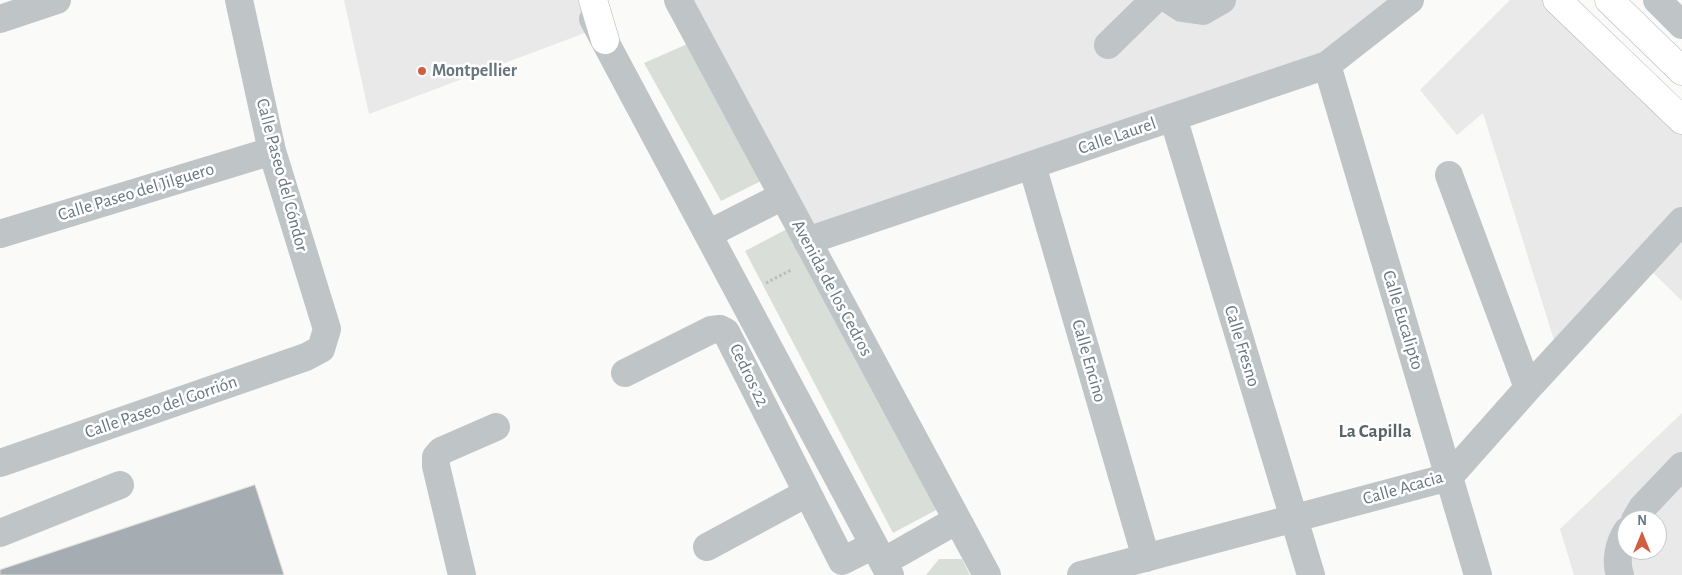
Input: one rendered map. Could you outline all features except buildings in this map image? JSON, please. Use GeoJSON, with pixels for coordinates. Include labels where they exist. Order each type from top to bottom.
{"type":"FeatureCollection","features":[{"type":"Feature","properties":{"kind":"main road"},"geometry":{"type":"LineString","coordinates":[[593,0],[605,40]]}},
{"type":"Feature","properties":{"kind":"main road"},"geometry":{"type":"LineString","coordinates":[[1557,0],[1682,120]]}},
{"type":"Feature","properties":{"kind":"main road"},"geometry":{"type":"LineString","coordinates":[[1609,0],[1682,71]]}},
{"type":"Feature","properties":{"kind":"street"},"geometry":{"type":"LineString","coordinates":[[0,19],[57,0]]}},
{"type":"Feature","properties":{"kind":"street","name":"Calle Paseo del Cóndor"},"geometry":{"type":"LineString","coordinates":[[239,0],[272,151],[327,329],[320,349]]}},
{"type":"Feature","properties":{"kind":"street"},"geometry":{"type":"LineString","coordinates":[[583,0],[882,561]]}},
{"type":"Feature","properties":{"kind":"street","name":"Avenida de los Cedros"},"geometry":{"type":"LineString","coordinates":[[678,0],[987,575]]}},
{"type":"Feature","properties":{"kind":"street"},"geometry":{"type":"LineString","coordinates":[[1108,45],[1154,0]]}},
{"type":"Feature","properties":{"kind":"street"},"geometry":{"type":"LineString","coordinates":[[1170,0],[1182,8],[1203,11],[1222,0]]}},
{"type":"Feature","properties":{"kind":"street","name":"Calle Laurel"},"geometry":{"type":"LineString","coordinates":[[812,249],[1032,165],[1327,65],[1410,0]]}},
{"type":"Feature","properties":{"kind":"street"},"geometry":{"type":"LineString","coordinates":[[1657,0],[1682,25]]}},
{"type":"Feature","properties":{"kind":"street","name":"Calle Eucalipto"},"geometry":{"type":"LineString","coordinates":[[1327,65],[1478,575]]}},
{"type":"Feature","properties":{"kind":"street","name":"Calle Fresno"},"geometry":{"type":"LineString","coordinates":[[1173,117],[1311,575]]}},
{"type":"Feature","properties":{"kind":"street","name":"Calle Paseo del Jilguero"},"geometry":{"type":"LineString","coordinates":[[0,234],[272,151]]}},
{"type":"Feature","properties":{"kind":"street","name":"Calle Encino"},"geometry":{"type":"LineString","coordinates":[[1032,165],[1146,558]]}},
{"type":"Feature","properties":{"kind":"street"},"geometry":{"type":"LineString","coordinates":[[1449,175],[1528,388]]}},
{"type":"Feature","properties":{"kind":"street"},"geometry":{"type":"LineString","coordinates":[[708,234],[783,196]]}},
{"type":"Feature","properties":{"kind":"street","name":"Calle Acacia"},"geometry":{"type":"LineString","coordinates":[[1082,575],[1449,477],[1682,221]]}},
{"type":"Feature","properties":{"kind":"street","name":"Cedros 22"},"geometry":{"type":"LineString","coordinates":[[625,373],[711,330],[720,329],[726,332],[846,568],[882,561],[957,520]]}},
{"type":"Feature","properties":{"kind":"street","name":"Calle Paseo del Gorrión"},"geometry":{"type":"LineString","coordinates":[[0,463],[306,358],[320,349]]}},
{"type":"Feature","properties":{"kind":"street"},"geometry":{"type":"LineString","coordinates":[[462,575],[436,466],[436,457],[441,451],[496,427]]}},
{"type":"Feature","properties":{"kind":"street"},"geometry":{"type":"LineString","coordinates":[[1641,510],[1682,466]]}},
{"type":"Feature","properties":{"kind":"street"},"geometry":{"type":"LineString","coordinates":[[0,533],[120,486]]}},
{"type":"Feature","properties":{"kind":"street"},"geometry":{"type":"LineString","coordinates":[[707,547],[807,493]]}},
{"type":"Feature","properties":{"kind":"street"},"geometry":{"type":"LineString","coordinates":[[1618,560],[1617,567],[1620,575]]}},
{"type":"Feature","properties":{"kind":"path"},"geometry":{"type":"LineString","coordinates":[[741,296],[812,249]]}},
{"type":"Feature","properties":{"kind":"shaded area","name":"Montpellier"},"geometry":{"type":"Polygon","coordinates":[[[344,0],[583,0],[598,28],[369,114],[344,0]]]}},
{"type":"Feature","properties":{"kind":"shaded area"},"geometry":{"type":"Polygon","coordinates":[[[678,0],[1410,0],[1327,65],[807,241],[678,0]]]}},
{"type":"Feature","properties":{"kind":"shaded area"},"geometry":{"type":"Polygon","coordinates":[[[1510,0],[1557,0],[1682,120],[1682,301],[1643,263],[1559,356],[1483,113],[1457,135],[1420,90],[1510,0]]]}},
{"type":"Feature","properties":{"kind":"shaded area"},"geometry":{"type":"Polygon","coordinates":[[[692,42],[763,180],[721,201],[644,63],[692,42]]]}},
{"type":"Feature","properties":{"kind":"shaded area"},"geometry":{"type":"Polygon","coordinates":[[[789,228],[938,509],[893,533],[745,251],[789,228]]]}},
{"type":"Feature","properties":{"kind":"shaded area"},"geometry":{"type":"Polygon","coordinates":[[[1682,413],[1682,575],[1574,575],[1560,529],[1682,413]]]}},
{"type":"Feature","properties":{"kind":"shaded area"},"geometry":{"type":"Polygon","coordinates":[[[939,559],[962,559],[970,575],[926,575],[939,559]]]}},
{"type":"Feature","properties":{"kind":"place","name":"Montpellier"},"geometry":{"type":"Point","coordinates":[422,71]}},
{"type":"Feature","properties":{"kind":"district","name":"La Capilla"},"geometry":{"type":"Point","coordinates":[1375,431]}}]}
